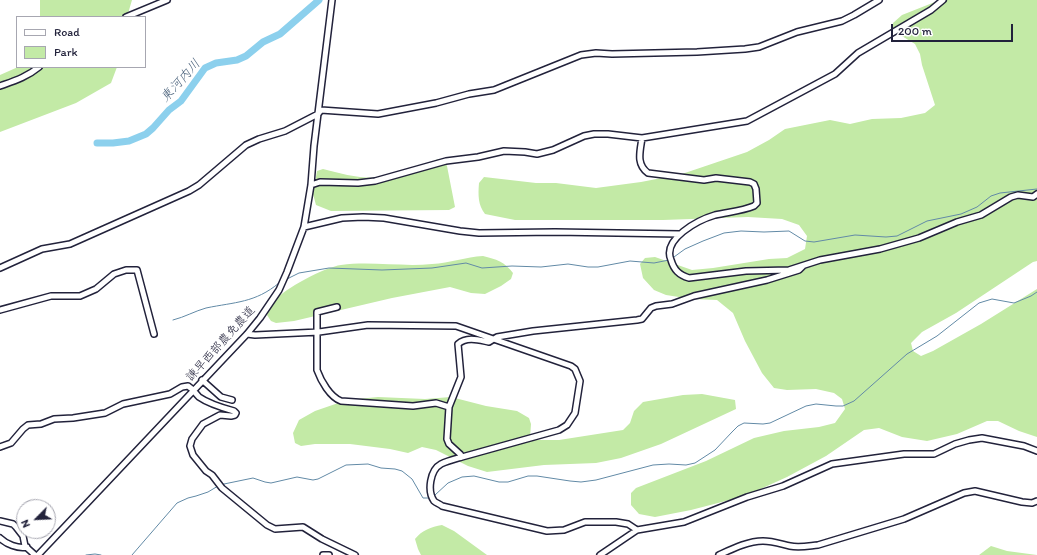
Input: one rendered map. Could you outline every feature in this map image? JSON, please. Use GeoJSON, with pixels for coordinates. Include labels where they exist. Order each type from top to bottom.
{"type":"FeatureCollection","features":[{"type":"Feature","properties":{"kind":"street"},"geometry":{"type":"LineString","coordinates":[[128,16],[167,0]]}},
{"type":"Feature","properties":{"kind":"street","name":"諫早西部農免農道"},"geometry":{"type":"LineString","coordinates":[[37,555],[247,334],[279,290],[304,227],[311,185],[313,151],[332,0]]}},
{"type":"Feature","properties":{"kind":"street"},"geometry":{"type":"LineString","coordinates":[[0,268],[42,249],[70,244],[189,191],[246,145],[259,139],[285,131],[318,114],[321,110],[378,114],[436,103],[469,94],[494,90],[581,55],[590,53],[612,54],[690,52],[759,47],[803,30],[842,21],[879,0]]}},
{"type":"Feature","properties":{"kind":"street"},"geometry":{"type":"LineString","coordinates":[[311,185],[320,182],[375,181],[446,161],[478,157],[504,151],[537,154],[553,150],[584,136],[594,134],[642,138],[747,121],[835,74],[858,53],[931,10],[943,0]]}},
{"type":"Feature","properties":{"kind":"street"},"geometry":{"type":"LineString","coordinates":[[0,86],[20,79],[38,68]]}},
{"type":"Feature","properties":{"kind":"street"},"geometry":{"type":"LineString","coordinates":[[642,138],[639,157],[640,165],[648,173],[704,180],[716,178],[750,182],[754,184],[756,189],[757,203],[754,206],[715,215],[700,221],[673,240],[668,255],[677,272],[690,278],[740,272],[789,270],[820,260],[880,249],[919,238],[957,222],[981,215],[1011,197],[1018,195],[1033,197],[1037,194]]}},
{"type":"Feature","properties":{"kind":"street"},"geometry":{"type":"LineString","coordinates":[[304,227],[342,218],[363,216],[479,233],[541,232],[680,234]]}},
{"type":"Feature","properties":{"kind":"street"},"geometry":{"type":"LineString","coordinates":[[462,457],[448,444],[447,439],[449,407],[461,377],[458,344],[462,340],[478,339],[489,342],[497,337],[533,331],[638,320],[642,319],[651,308],[656,306],[672,304],[694,296],[767,280],[799,270],[803,266]]}},
{"type":"Feature","properties":{"kind":"street"},"geometry":{"type":"LineString","coordinates":[[0,310],[51,296],[80,296],[96,289],[114,274],[126,270],[137,270],[154,334]]}},
{"type":"Feature","properties":{"kind":"street"},"geometry":{"type":"LineString","coordinates":[[337,307],[317,312],[316,332],[317,370],[336,399],[341,401],[362,403],[395,403],[412,406],[436,403],[449,407]]}},
{"type":"Feature","properties":{"kind":"street"},"geometry":{"type":"LineString","coordinates":[[247,334],[255,335],[316,332],[368,325],[456,326],[571,366],[575,369],[580,381],[575,413],[567,425],[559,430],[462,457],[439,465],[433,472],[430,483],[430,492],[434,500],[442,506],[547,531],[564,530],[585,522],[622,523],[628,524],[637,530]]}},
{"type":"Feature","properties":{"kind":"street"},"geometry":{"type":"LineString","coordinates":[[202,380],[222,397],[232,400]]}},
{"type":"Feature","properties":{"kind":"street"},"geometry":{"type":"LineString","coordinates":[[0,447],[11,443],[28,425],[105,412],[123,404],[170,394],[182,386],[188,386],[197,396],[205,401],[234,410],[236,413],[235,415],[231,416],[220,415],[203,424],[192,439],[190,446],[193,455],[226,491],[275,529],[303,527],[322,539],[355,555]]}},
{"type":"Feature","properties":{"kind":"street"},"geometry":{"type":"LineString","coordinates":[[600,555],[637,530],[689,520],[747,497],[783,486],[832,464],[904,454],[934,454],[955,444],[982,438],[1024,446],[1037,451]]}},
{"type":"Feature","properties":{"kind":"street"},"geometry":{"type":"LineString","coordinates":[[719,555],[734,548],[757,541],[773,541],[791,546],[804,547],[818,545],[904,519],[964,493],[975,491],[1022,502],[1037,501]]}},
{"type":"Feature","properties":{"kind":"street"},"geometry":{"type":"LineString","coordinates":[[0,521],[16,526],[23,536],[26,547],[37,555]]}},
{"type":"Feature","properties":{"kind":"street"},"geometry":{"type":"LineString","coordinates":[[0,538],[15,546],[22,548],[26,547]]}},
{"type":"Feature","properties":{"kind":"street"},"geometry":{"type":"LineString","coordinates":[[323,555],[329,555]]}},
{"type":"Feature","properties":{"kind":"green space"},"geometry":{"type":"Polygon","coordinates":[[[40,0],[132,0],[127,16],[40,16],[40,0]]]}},
{"type":"Feature","properties":{"kind":"green space"},"geometry":{"type":"Polygon","coordinates":[[[940,0],[1037,0],[1037,261],[1033,262],[956,313],[922,332],[911,343],[913,351],[921,356],[933,351],[981,324],[1037,289],[1037,437],[1019,431],[998,421],[987,421],[957,434],[927,441],[902,437],[879,428],[864,430],[826,456],[787,477],[745,496],[691,510],[655,517],[639,514],[631,505],[631,493],[636,488],[706,461],[754,438],[784,431],[819,427],[835,423],[845,409],[842,399],[834,393],[816,389],[787,390],[774,388],[762,373],[745,341],[733,313],[717,300],[692,299],[666,295],[654,290],[643,278],[640,264],[645,258],[655,257],[692,270],[769,259],[787,258],[805,249],[807,236],[799,225],[782,219],[748,217],[663,220],[515,220],[485,214],[479,200],[479,183],[484,177],[596,188],[641,182],[682,174],[747,152],[785,129],[830,120],[850,124],[872,119],[901,118],[925,113],[935,105],[920,54],[915,44],[892,30],[893,23],[902,15],[940,0]]]}},
{"type":"Feature","properties":{"kind":"green space"},"geometry":{"type":"Polygon","coordinates":[[[16,68],[117,68],[111,83],[76,103],[0,132],[0,75],[16,68]]]}},
{"type":"Feature","properties":{"kind":"green space"},"geometry":{"type":"Polygon","coordinates":[[[438,159],[444,159],[447,166],[455,207],[449,210],[331,211],[316,205],[313,194],[317,171],[323,169],[345,175],[376,178],[404,172],[438,159]]]}},
{"type":"Feature","properties":{"kind":"green space"},"geometry":{"type":"Polygon","coordinates":[[[483,256],[500,262],[507,266],[513,273],[511,279],[485,294],[471,293],[450,287],[392,298],[294,321],[276,323],[271,321],[267,315],[274,301],[286,291],[315,274],[341,265],[421,265],[483,256]]]}},
{"type":"Feature","properties":{"kind":"green space"},"geometry":{"type":"Polygon","coordinates":[[[702,394],[735,400],[736,409],[661,444],[621,458],[596,463],[544,465],[487,472],[468,466],[436,450],[422,447],[408,453],[350,444],[315,444],[301,446],[295,443],[293,433],[299,420],[315,411],[347,400],[378,397],[425,399],[451,397],[486,406],[517,411],[529,418],[531,424],[530,438],[537,440],[559,440],[623,430],[630,423],[634,411],[643,402],[683,395],[702,394]]]}},
{"type":"Feature","properties":{"kind":"green space"},"geometry":{"type":"Polygon","coordinates":[[[442,525],[454,531],[487,555],[421,555],[415,539],[427,529],[442,525]]]}},
{"type":"Feature","properties":{"kind":"green space"},"geometry":{"type":"Polygon","coordinates":[[[991,546],[1007,551],[1037,555],[979,555],[991,546]]]}},
{"type":"Feature","properties":{"kind":"waterway","name":"東河内川"},"geometry":{"type":"LineString","coordinates":[[97,143],[129,141],[146,134],[169,110],[181,101],[205,68],[216,63],[237,60],[246,56],[263,42],[280,34],[319,0]]}},
{"type":"Feature","properties":{"kind":"waterway"},"geometry":{"type":"LineString","coordinates":[[674,257],[685,249],[703,241],[724,233],[741,231],[789,231],[805,241],[814,242],[855,235],[886,237],[897,236],[927,221],[961,214],[977,207],[991,196],[1000,193],[1037,189]]}},
{"type":"Feature","properties":{"kind":"waterway"},"geometry":{"type":"LineString","coordinates":[[287,279],[299,273],[329,268],[382,270],[432,268],[466,263],[482,268],[512,266],[541,267],[568,264],[598,267],[630,261],[654,263],[669,260]]}},
{"type":"Feature","properties":{"kind":"waterway"},"geometry":{"type":"LineString","coordinates":[[173,320],[206,308],[236,303],[253,298],[270,290],[279,283]]}},
{"type":"Feature","properties":{"kind":"waterway"},"geometry":{"type":"LineString","coordinates":[[435,495],[448,483],[462,477],[474,476],[499,482],[508,482],[528,476],[537,476],[581,482],[596,480],[653,465],[686,465],[695,463],[715,450],[738,426],[744,423],[770,423],[806,406],[816,404],[843,406],[854,401],[907,354],[937,336],[979,303],[992,299],[1014,303],[1037,292]]}},
{"type":"Feature","properties":{"kind":"waterway"},"geometry":{"type":"LineString","coordinates":[[224,484],[253,478],[271,483],[297,477],[313,480],[346,465],[368,464],[381,468],[402,471],[412,479],[423,498],[429,498]]}},
{"type":"Feature","properties":{"kind":"waterway"},"geometry":{"type":"LineString","coordinates":[[132,555],[177,503],[208,492],[218,486]]}},
{"type":"Feature","properties":{"kind":"waterway"},"geometry":{"type":"LineString","coordinates":[[86,555],[101,555]]}}]}
